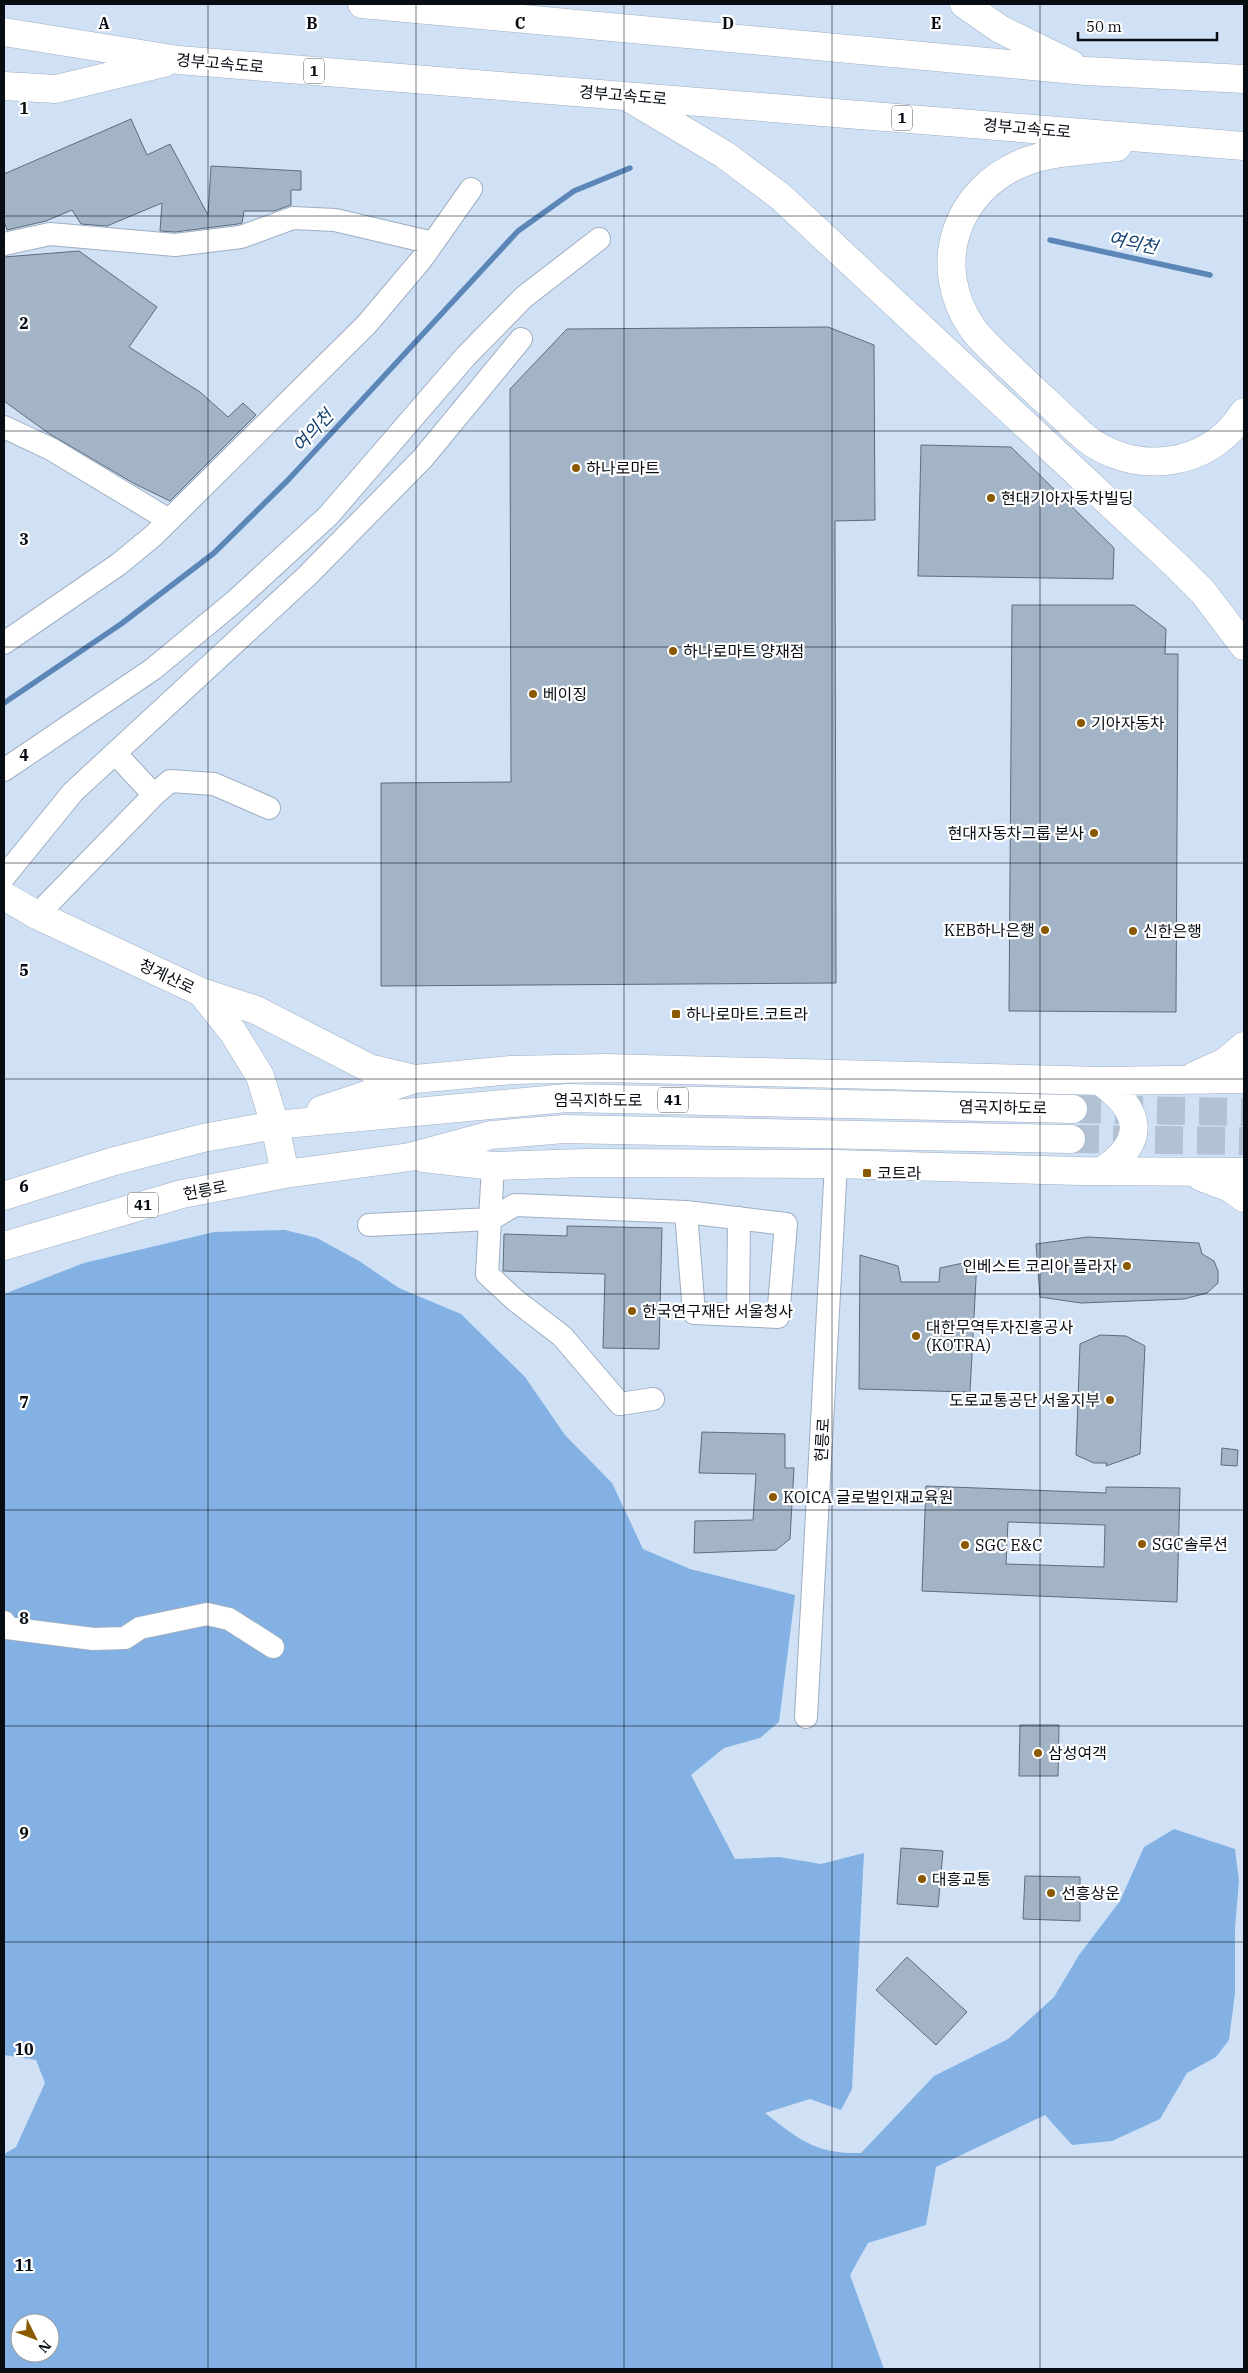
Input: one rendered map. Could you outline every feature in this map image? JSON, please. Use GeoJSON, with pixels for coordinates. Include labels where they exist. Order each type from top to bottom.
{"type":"FeatureCollection","features":[{"type":"Feature","properties":{"kind":"main road"},"geometry":{"type":"LineString","coordinates":[[362,4],[1086,71],[1240,79]]}},
{"type":"Feature","properties":{"kind":"main road"},"geometry":{"type":"LineString","coordinates":[[964,4],[1000,29],[1086,71]]}},
{"type":"Feature","properties":{"kind":"main road","name":"경부고속도로"},"geometry":{"type":"LineString","coordinates":[[4,32],[178,60],[1237,145]]}},
{"type":"Feature","properties":{"kind":"main road"},"geometry":{"type":"LineString","coordinates":[[4,86],[56,89],[178,60]]}},
{"type":"Feature","properties":{"kind":"main road"},"geometry":{"type":"LineString","coordinates":[[626,96],[725,155],[781,197],[1183,572],[1208,598],[1244,646]]}},
{"type":"Feature","properties":{"kind":"main road"},"geometry":{"type":"LineString","coordinates":[[1178,140],[1050,155],[1026,161],[1010,170],[983,190],[958,223],[952,250],[953,284],[966,317],[984,342],[1082,435],[1104,451],[1124,458],[1145,462],[1180,460],[1215,444],[1235,426],[1244,412]]}},
{"type":"Feature","properties":{"kind":"main road","name":"청계산로"},"geometry":{"type":"LineString","coordinates":[[4,896],[37,915],[201,992],[233,1032],[260,1076],[275,1125],[285,1174]]}},
{"type":"Feature","properties":{"kind":"main road"},"geometry":{"type":"LineString","coordinates":[[201,992],[256,1010],[369,1068],[415,1079]]}},
{"type":"Feature","properties":{"kind":"main road"},"geometry":{"type":"LineString","coordinates":[[1178,1081],[1214,1068],[1244,1046]]}},
{"type":"Feature","properties":{"kind":"main road"},"geometry":{"type":"LineString","coordinates":[[275,1125],[415,1079],[511,1070],[606,1068],[1100,1081],[1244,1079]]}},
{"type":"Feature","properties":{"kind":"main road"},"geometry":{"type":"LineString","coordinates":[[1100,1081],[1127,1105],[1133,1116],[1134,1128],[1129,1146],[1120,1157],[1102,1172]]}},
{"type":"Feature","properties":{"kind":"main road","name":"염곡지하도로"},"geometry":{"type":"LineString","coordinates":[[275,1125],[567,1098],[1073,1109]]}},
{"type":"Feature","properties":{"kind":"main road","name":"41"},"geometry":{"type":"LineString","coordinates":[[4,1196],[93,1168],[203,1138],[275,1125]]}},
{"type":"Feature","properties":{"kind":"main road","name":"염곡지하도로"},"geometry":{"type":"LineString","coordinates":[[410,1157],[491,1134],[564,1129],[1071,1139]]}},
{"type":"Feature","properties":{"kind":"main road"},"geometry":{"type":"LineString","coordinates":[[410,1157],[493,1166],[585,1163],[836,1164],[1102,1172],[1244,1172]]}},
{"type":"Feature","properties":{"kind":"main road","name":"헌릉로"},"geometry":{"type":"LineString","coordinates":[[4,1246],[182,1194],[285,1174],[410,1157]]}},
{"type":"Feature","properties":{"kind":"main road"},"geometry":{"type":"LineString","coordinates":[[1175,1172],[1220,1184],[1244,1198]]}},
{"type":"Feature","properties":{"kind":"street"},"geometry":{"type":"LineString","coordinates":[[4,643],[119,564],[169,520],[367,324],[433,243],[470,189]]}},
{"type":"Feature","properties":{"kind":"street"},"geometry":{"type":"LineString","coordinates":[[4,244],[50,234],[174,245],[241,237],[293,218],[335,220],[433,243]]}},
{"type":"Feature","properties":{"kind":"street"},"geometry":{"type":"LineString","coordinates":[[4,770],[153,669],[234,602],[328,516],[466,356],[524,297],[599,239]]}},
{"type":"Feature","properties":{"kind":"street"},"geometry":{"type":"LineString","coordinates":[[4,877],[73,792],[307,576],[423,458],[521,339]]}},
{"type":"Feature","properties":{"kind":"street"},"geometry":{"type":"LineString","coordinates":[[4,427],[51,449],[169,520]]}},
{"type":"Feature","properties":{"kind":"street"},"geometry":{"type":"LineString","coordinates":[[115,753],[154,794]]}},
{"type":"Feature","properties":{"kind":"street"},"geometry":{"type":"LineString","coordinates":[[37,915],[154,794],[170,781],[214,784],[269,808]]}},
{"type":"Feature","properties":{"kind":"street","name":"헌릉로"},"geometry":{"type":"LineString","coordinates":[[806,1717],[836,1164]]}},
{"type":"Feature","properties":{"kind":"street"},"geometry":{"type":"LineString","coordinates":[[493,1166],[487,1274],[515,1300],[562,1336],[620,1404],[653,1399]]}},
{"type":"Feature","properties":{"kind":"street"},"geometry":{"type":"LineString","coordinates":[[369,1225],[491,1219],[515,1205],[686,1212],[786,1224],[778,1317],[694,1313],[686,1212]]}},
{"type":"Feature","properties":{"kind":"street"},"geometry":{"type":"LineString","coordinates":[[738,1315],[739,1218]]}},
{"type":"Feature","properties":{"kind":"street"},"geometry":{"type":"LineString","coordinates":[[4,1622],[7,1628],[51,1635],[92,1639],[125,1638],[140,1628],[206,1614],[229,1619],[273,1647]]}},
{"type":"Feature","properties":{"kind":"shaded area"},"geometry":{"type":"Polygon","coordinates":[[[285,1230],[317,1238],[359,1261],[399,1288],[461,1314],[525,1377],[565,1435],[612,1483],[643,1549],[690,1569],[795,1595],[779,1722],[760,1738],[724,1748],[691,1775],[735,1859],[779,1857],[821,1864],[864,1853],[852,2089],[841,2110],[810,2099],[765,2113],[788,2131],[809,2144],[820,2148],[845,2153],[861,2153],[934,2076],[1008,2039],[1054,1997],[1079,1955],[1120,1901],[1144,1847],[1174,1829],[1235,1849],[1239,1881],[1235,1928],[1235,1993],[1229,2040],[1216,2057],[1187,2073],[1160,2119],[1112,2141],[1072,2145],[1045,2115],[936,2167],[926,2225],[868,2243],[850,2275],[884,2369],[4,2369],[4,2154],[16,2147],[45,2083],[36,2060],[4,2055],[4,1294],[84,1263],[214,1232],[285,1230]]]}},
{"type":"Feature","properties":{"kind":"building"},"geometry":{"type":"Polygon","coordinates":[[[131,119],[147,155],[170,144],[208,215],[211,166],[301,171],[301,190],[291,190],[291,205],[274,211],[244,211],[242,223],[238,224],[175,232],[160,231],[162,203],[107,226],[81,224],[72,210],[46,221],[7,230],[4,221],[4,174],[131,119]]]}},
{"type":"Feature","properties":{"kind":"building"},"geometry":{"type":"Polygon","coordinates":[[[79,251],[157,307],[129,347],[200,392],[228,417],[243,403],[256,415],[170,501],[135,484],[48,433],[4,401],[4,257],[79,251]]]}},
{"type":"Feature","properties":{"kind":"building","name":"하나로마트 양재점"},"geometry":{"type":"Polygon","coordinates":[[[828,327],[874,345],[875,520],[835,521],[836,983],[381,986],[381,783],[511,782],[510,389],[567,329],[828,327]]]}},
{"type":"Feature","properties":{"kind":"building","name":"현대기아자동차빌딩"},"geometry":{"type":"Polygon","coordinates":[[[921,445],[1011,447],[1114,548],[1113,579],[918,576],[921,445]]]}},
{"type":"Feature","properties":{"kind":"building","name":"현대자동차그룹 본사"},"geometry":{"type":"Polygon","coordinates":[[[1012,605],[1134,605],[1166,629],[1165,654],[1178,654],[1176,1012],[1009,1011],[1012,605]]]}},
{"type":"Feature","properties":{"kind":"building","name":"한국연구재단 서울청사"},"geometry":{"type":"Polygon","coordinates":[[[567,1226],[662,1228],[659,1349],[603,1348],[605,1274],[503,1271],[504,1234],[567,1236],[567,1226]]]}},
{"type":"Feature","properties":{"kind":"building","name":"인베스트 코리아 플라자"},"geometry":{"type":"Polygon","coordinates":[[[1088,1237],[1199,1243],[1202,1254],[1214,1261],[1218,1271],[1218,1283],[1207,1293],[1184,1299],[1081,1303],[1040,1297],[1036,1244],[1088,1237]]]}},
{"type":"Feature","properties":{"kind":"building","name":"대한무역투자진흥공사 (KOTRA)"},"geometry":{"type":"Polygon","coordinates":[[[860,1255],[898,1266],[901,1282],[939,1282],[940,1268],[977,1260],[970,1392],[859,1389],[860,1255]]]}},
{"type":"Feature","properties":{"kind":"building","name":"도로교통공단 서울지부"},"geometry":{"type":"Polygon","coordinates":[[[1100,1335],[1126,1336],[1145,1346],[1140,1454],[1106,1466],[1107,1463],[1094,1463],[1076,1455],[1080,1344],[1100,1335]]]}},
{"type":"Feature","properties":{"kind":"building","name":"KOICA 글로벌인재교육원"},"geometry":{"type":"Polygon","coordinates":[[[702,1432],[785,1434],[785,1468],[794,1468],[790,1539],[776,1550],[694,1553],[695,1521],[753,1520],[756,1474],[699,1473],[702,1432]]]}},
{"type":"Feature","properties":{"kind":"building"},"geometry":{"type":"Polygon","coordinates":[[[1222,1448],[1238,1450],[1237,1466],[1221,1465],[1222,1448]]]}},
{"type":"Feature","properties":{"kind":"building","name":"SGC E&C"},"geometry":{"type":"Polygon","coordinates":[[[926,1486],[1106,1493],[1106,1487],[1180,1488],[1177,1602],[922,1591],[926,1486]],[[1008,1522],[1006,1564],[1104,1567],[1105,1525],[1008,1522]]]}},
{"type":"Feature","properties":{"kind":"building"},"geometry":{"type":"Polygon","coordinates":[[[1020,1725],[1059,1725],[1058,1776],[1019,1776],[1020,1725]]]}},
{"type":"Feature","properties":{"kind":"building"},"geometry":{"type":"Polygon","coordinates":[[[901,1848],[943,1851],[938,1907],[897,1904],[901,1848]]]}},
{"type":"Feature","properties":{"kind":"building"},"geometry":{"type":"Polygon","coordinates":[[[1025,1876],[1080,1877],[1080,1921],[1023,1919],[1025,1876]]]}},
{"type":"Feature","properties":{"kind":"building"},"geometry":{"type":"Polygon","coordinates":[[[907,1957],[967,2012],[936,2045],[876,1990],[907,1957]]]}},
{"type":"Feature","properties":{"kind":"waterway","name":"여의천"},"geometry":{"type":"LineString","coordinates":[[4,703],[121,624],[214,553],[289,479],[518,231],[574,191],[630,168]]}},
{"type":"Feature","properties":{"kind":"waterway","name":"여의천"},"geometry":{"type":"LineString","coordinates":[[1050,240],[1210,275]]}},
{"type":"Feature","properties":{"kind":"tunnel"},"geometry":{"type":"LineString","coordinates":[[1073,1109],[1244,1112]]}},
{"type":"Feature","properties":{"kind":"tunnel"},"geometry":{"type":"LineString","coordinates":[[1071,1139],[1244,1141]]}},
{"type":"Feature","properties":{"kind":"place","name":"하나로마트"},"geometry":{"type":"Point","coordinates":[576,468]}},
{"type":"Feature","properties":{"kind":"place","name":"현대기아자동차빌딩"},"geometry":{"type":"Point","coordinates":[991,498]}},
{"type":"Feature","properties":{"kind":"place","name":"하나로마트 양재점"},"geometry":{"type":"Point","coordinates":[673,651]}},
{"type":"Feature","properties":{"kind":"place","name":"베이징"},"geometry":{"type":"Point","coordinates":[533,694]}},
{"type":"Feature","properties":{"kind":"place","name":"기아자동차"},"geometry":{"type":"Point","coordinates":[1081,723]}},
{"type":"Feature","properties":{"kind":"place","name":"현대자동차그룹 본사"},"geometry":{"type":"Point","coordinates":[1094,833]}},
{"type":"Feature","properties":{"kind":"place","name":"KEB하나은행"},"geometry":{"type":"Point","coordinates":[1045,930]}},
{"type":"Feature","properties":{"kind":"place","name":"신한은행"},"geometry":{"type":"Point","coordinates":[1133,931]}},
{"type":"Feature","properties":{"kind":"place","name":"하나로마트.코트라"},"geometry":{"type":"Point","coordinates":[676,1014]}},
{"type":"Feature","properties":{"kind":"place","name":"코트라"},"geometry":{"type":"Point","coordinates":[867,1173]}},
{"type":"Feature","properties":{"kind":"place","name":"인베스트 코리아 플라자"},"geometry":{"type":"Point","coordinates":[1127,1266]}},
{"type":"Feature","properties":{"kind":"place","name":"한국연구재단 서울청사"},"geometry":{"type":"Point","coordinates":[632,1311]}},
{"type":"Feature","properties":{"kind":"place","name":"대한무역투자진흥공사 (KOTRA)"},"geometry":{"type":"Point","coordinates":[916,1336]}},
{"type":"Feature","properties":{"kind":"place","name":"도로교통공단 서울지부"},"geometry":{"type":"Point","coordinates":[1110,1400]}},
{"type":"Feature","properties":{"kind":"place","name":"KOICA 글로벌인재교육원"},"geometry":{"type":"Point","coordinates":[773,1497]}},
{"type":"Feature","properties":{"kind":"place","name":"SGC솔루션"},"geometry":{"type":"Point","coordinates":[1142,1544]}},
{"type":"Feature","properties":{"kind":"place","name":"SGC E&C"},"geometry":{"type":"Point","coordinates":[965,1545]}},
{"type":"Feature","properties":{"kind":"place","name":"삼성여객"},"geometry":{"type":"Point","coordinates":[1038,1753]}},
{"type":"Feature","properties":{"kind":"place","name":"대흥교통"},"geometry":{"type":"Point","coordinates":[922,1879]}},
{"type":"Feature","properties":{"kind":"place","name":"선흥상운"},"geometry":{"type":"Point","coordinates":[1051,1893]}}]}
